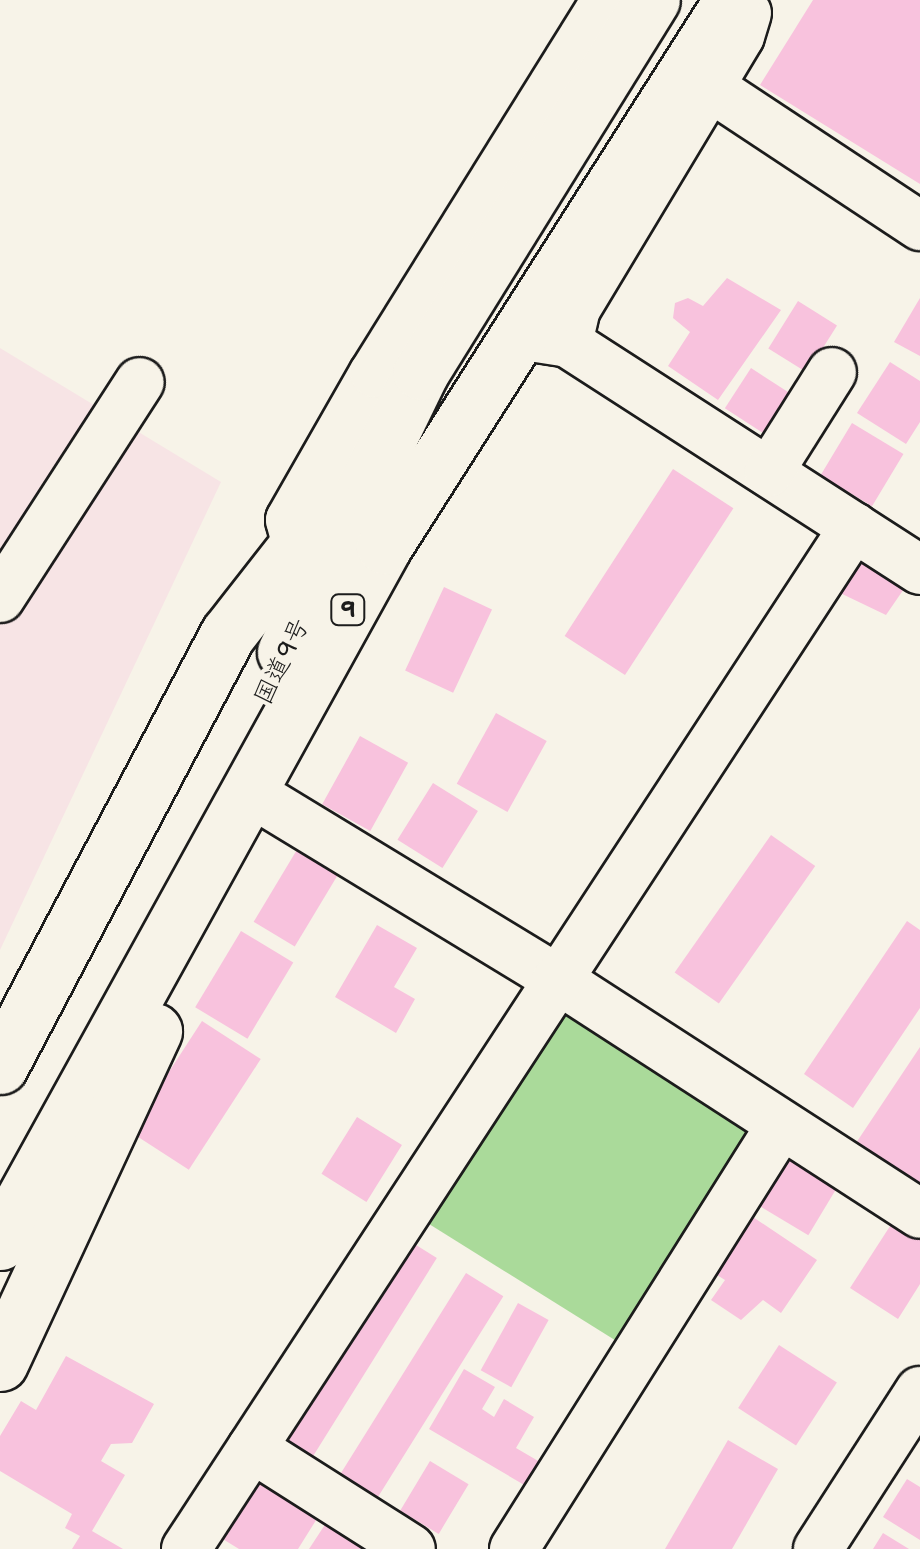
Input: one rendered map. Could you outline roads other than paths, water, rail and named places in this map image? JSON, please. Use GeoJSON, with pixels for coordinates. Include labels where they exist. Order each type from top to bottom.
{"type":"FeatureCollection","features":[{"type":"Feature","properties":{"kind":"highway","name":"国道9号"},"geometry":{"type":"LineString","coordinates":[[0,1238],[422,372],[652,0]]}},
{"type":"Feature","properties":{"kind":"highway","name":"国道9号"},"geometry":{"type":"LineString","coordinates":[[0,1238],[384,546],[732,0]]}},
{"type":"Feature","properties":{"kind":"highway","name":"国道9号"},"geometry":{"type":"LineString","coordinates":[[273,806],[553,340],[592,220]]}},
{"type":"Feature","properties":{"kind":"highway","name":"9"},"geometry":{"type":"LineString","coordinates":[[0,1066],[228,634],[298,550],[422,372]]}},
{"type":"Feature","properties":{"kind":"highway","name":"9"},"geometry":{"type":"LineString","coordinates":[[0,1362],[142,1054],[273,806]]}},
{"type":"Feature","properties":{"kind":"street"},"geometry":{"type":"LineString","coordinates":[[298,550],[290,520],[374,373],[606,0]]}},
{"type":"Feature","properties":{"kind":"street"},"geometry":{"type":"LineString","coordinates":[[751,0],[740,36],[576,309],[553,340],[920,570]]}},
{"type":"Feature","properties":{"kind":"street"},"geometry":{"type":"LineString","coordinates":[[710,87],[920,226]]}},
{"type":"Feature","properties":{"kind":"street"},"geometry":{"type":"LineString","coordinates":[[769,472],[832,372]]}},
{"type":"Feature","properties":{"kind":"street"},"geometry":{"type":"LineString","coordinates":[[0,539],[127,374],[0,598]]}},
{"type":"Feature","properties":{"kind":"street"},"geometry":{"type":"LineString","coordinates":[[186,1549],[854,527]]}},
{"type":"Feature","properties":{"kind":"street"},"geometry":{"type":"LineString","coordinates":[[273,806],[557,979],[920,1214]]}},
{"type":"Feature","properties":{"kind":"street"},"geometry":{"type":"LineString","coordinates":[[514,1549],[780,1126]]}},
{"type":"Feature","properties":{"kind":"street"},"geometry":{"type":"LineString","coordinates":[[818,1549],[920,1391]]}},
{"type":"Feature","properties":{"kind":"street"},"geometry":{"type":"LineString","coordinates":[[252,1448],[411,1549]]}}]}
